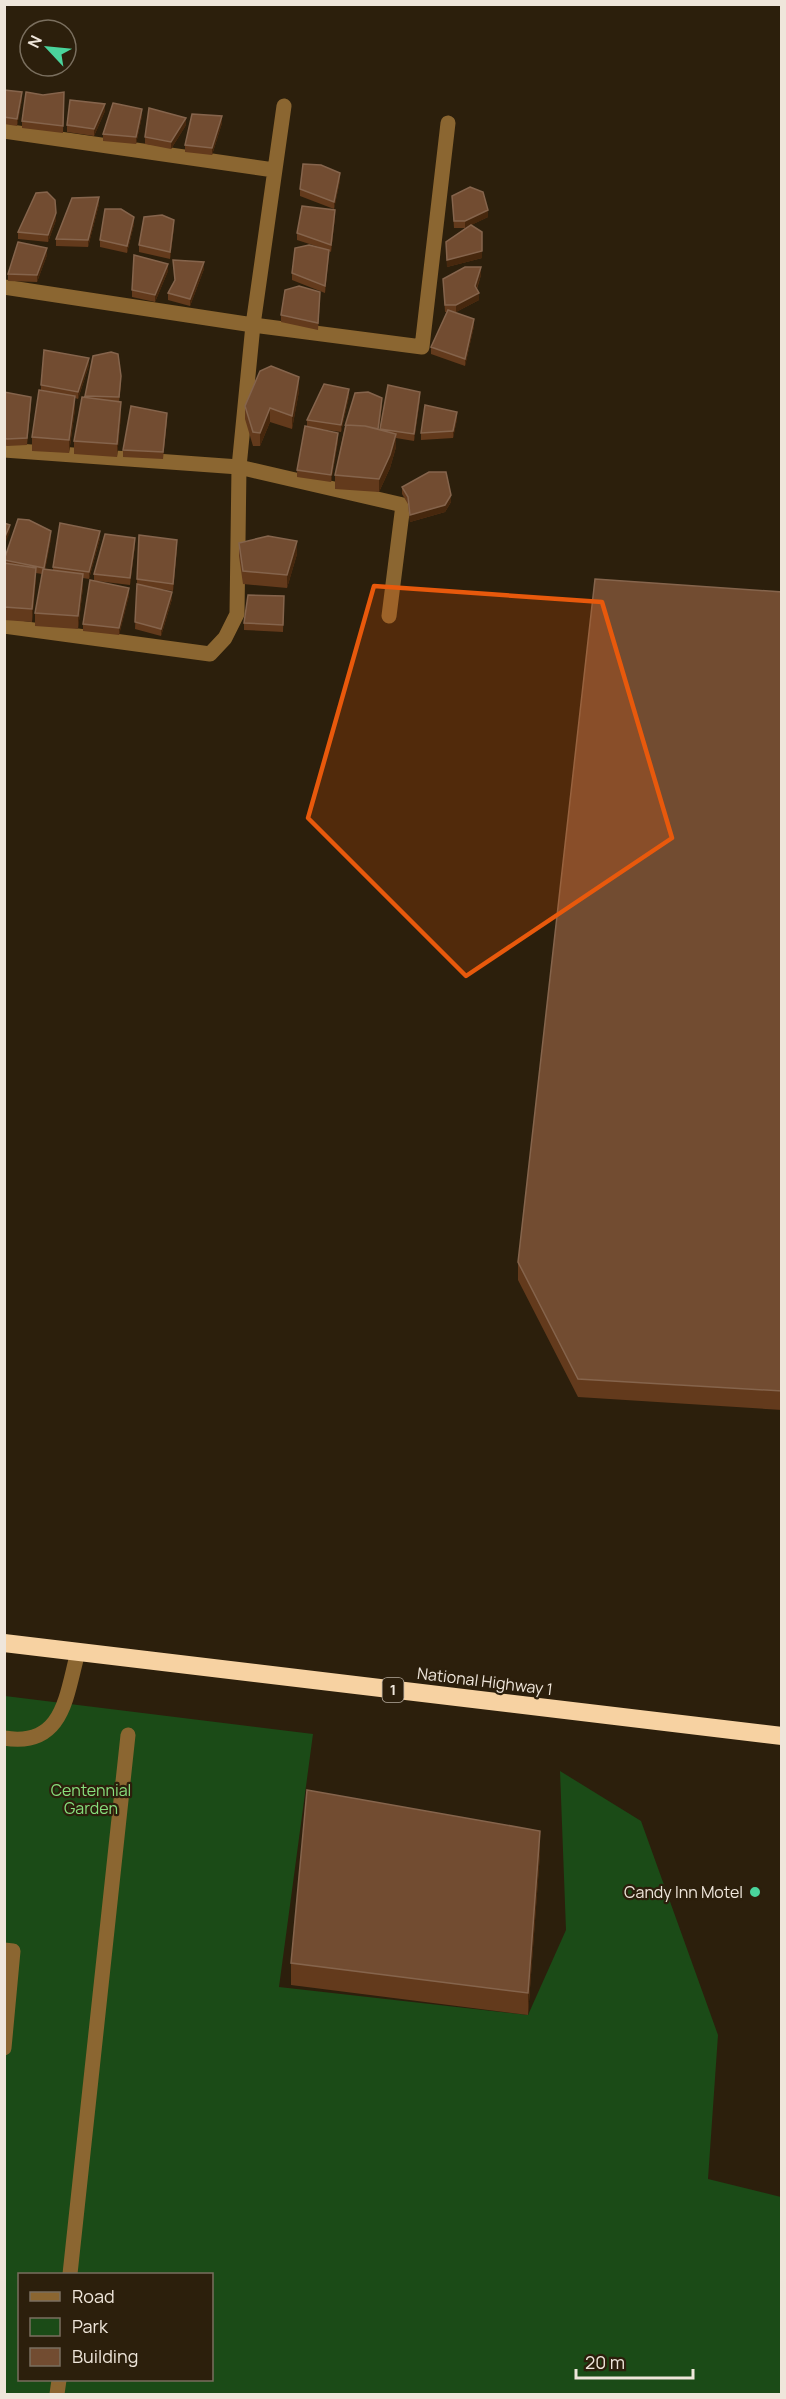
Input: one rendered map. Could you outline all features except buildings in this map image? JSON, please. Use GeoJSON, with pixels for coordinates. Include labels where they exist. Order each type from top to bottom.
{"type":"FeatureCollection","features":[{"type":"Feature","properties":{"kind":"highway","name":"National Highway 1"},"geometry":{"type":"LineString","coordinates":[[4,1643],[782,1736]]}},
{"type":"Feature","properties":{"kind":"street"},"geometry":{"type":"LineString","coordinates":[[4,626],[210,654],[225,639],[237,614],[239,467],[253,325],[284,106]]}},
{"type":"Feature","properties":{"kind":"street"},"geometry":{"type":"LineString","coordinates":[[4,287],[253,325],[422,347],[448,123]]}},
{"type":"Feature","properties":{"kind":"street"},"geometry":{"type":"LineString","coordinates":[[4,131],[274,170]]}},
{"type":"Feature","properties":{"kind":"street"},"geometry":{"type":"LineString","coordinates":[[4,450],[239,467],[403,505],[389,616]]}},
{"type":"Feature","properties":{"kind":"street"},"geometry":{"type":"LineString","coordinates":[[4,1738],[14,1740],[42,1734],[59,1719],[78,1652]]}},
{"type":"Feature","properties":{"kind":"street"},"geometry":{"type":"LineString","coordinates":[[70,2273],[129,1735]]}},
{"type":"Feature","properties":{"kind":"street"},"geometry":{"type":"LineString","coordinates":[[4,1950],[13,1951],[4,2049]]}},
{"type":"Feature","properties":{"kind":"highlighted area"},"geometry":{"type":"Polygon","coordinates":[[[374,586],[602,602],[672,838],[466,976],[308,818],[374,586]]]}},
{"type":"Feature","properties":{"kind":"green space","name":"Centennial Garden"},"geometry":{"type":"Polygon","coordinates":[[[5,1696],[313,1734],[279,1987],[528,2015],[566,1930],[560,1771],[641,1821],[718,2035],[708,2179],[781,2197],[781,2394],[5,2394],[5,1696]]]}},
{"type":"Feature","properties":{"kind":"place","name":"Candy Inn Motel"},"geometry":{"type":"Point","coordinates":[755,1892]}}]}
